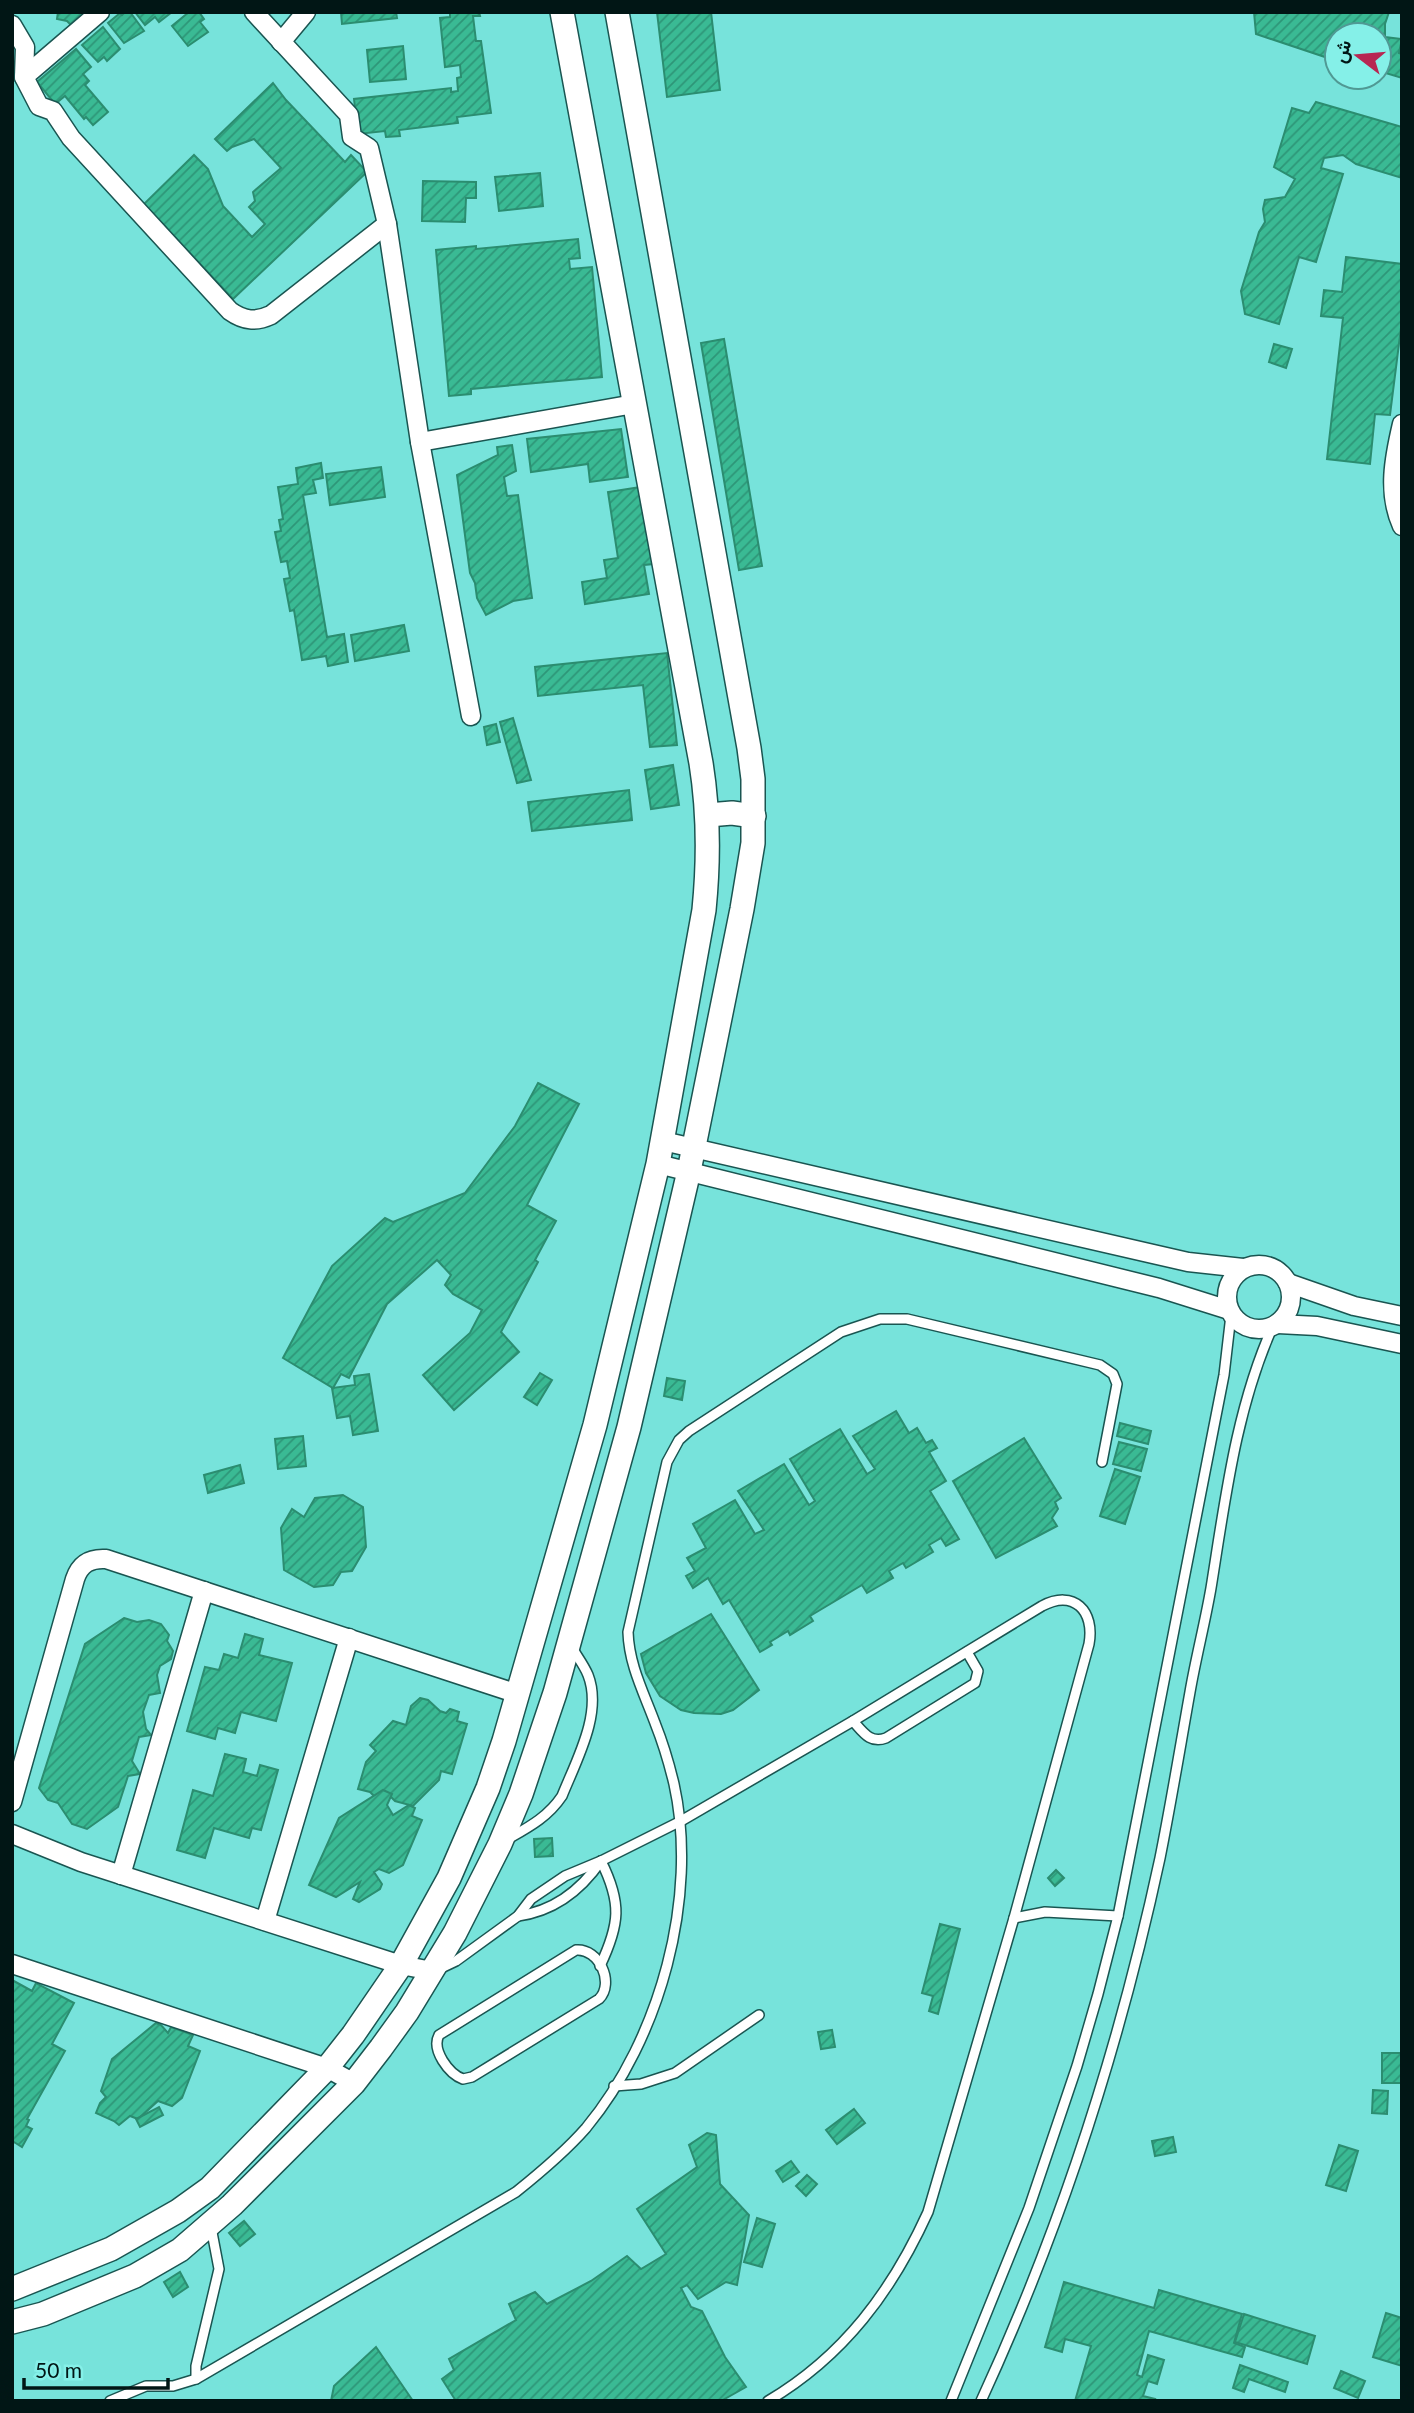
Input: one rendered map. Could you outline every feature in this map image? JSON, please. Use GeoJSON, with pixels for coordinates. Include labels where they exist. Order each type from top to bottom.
{"type":"FeatureCollection","features":[{"type":"Feature","properties":{"kind":"street"},"geometry":{"type":"LineString","coordinates":[[24,77],[100,12]]}},
{"type":"Feature","properties":{"kind":"street"},"geometry":{"type":"LineString","coordinates":[[254,12],[349,115],[352,136],[369,148],[387,224],[420,442],[471,716]]}},
{"type":"Feature","properties":{"kind":"street"},"geometry":{"type":"LineString","coordinates":[[281,42],[306,12]]}},
{"type":"Feature","properties":{"kind":"street"},"geometry":{"type":"LineString","coordinates":[[12,2289],[111,2249],[178,2211],[210,2188],[327,2068],[372,2009],[401,1965],[449,1878],[488,1788],[518,1694],[595,1424],[658,1164],[704,910],[708,815],[701,763],[562,12]]}},
{"type":"Feature","properties":{"kind":"street"},"geometry":{"type":"LineString","coordinates":[[12,2322],[68,2304],[135,2276],[180,2250],[232,2205],[354,2082],[407,2012],[461,1922],[500,1844],[539,1744],[629,1427],[695,1147],[742,909],[753,843],[754,816],[749,748],[617,12]]}},
{"type":"Feature","properties":{"kind":"street"},"geometry":{"type":"LineString","coordinates":[[12,25],[25,47],[24,77],[40,106],[53,111],[71,138],[237,316],[254,320],[271,315],[387,224]]}},
{"type":"Feature","properties":{"kind":"street"},"geometry":{"type":"LineString","coordinates":[[420,442],[634,404]]}},
{"type":"Feature","properties":{"kind":"street"},"geometry":{"type":"LineString","coordinates":[[1402,424],[1393,469],[1393,495],[1402,526]]}},
{"type":"Feature","properties":{"kind":"street"},"geometry":{"type":"LineString","coordinates":[[708,815],[732,813],[754,816]]}},
{"type":"Feature","properties":{"kind":"street"},"geometry":{"type":"LineString","coordinates":[[663,1140],[1188,1262],[1243,1268],[1263,1265],[1273,1268],[1288,1283],[1354,1306],[1402,1316]]}},
{"type":"Feature","properties":{"kind":"street"},"geometry":{"type":"LineString","coordinates":[[658,1164],[1159,1288],[1230,1312]]}},
{"type":"Feature","properties":{"kind":"street"},"geometry":{"type":"LineString","coordinates":[[1243,1268],[1230,1282],[1226,1301],[1230,1312],[1239,1323],[1250,1329],[1261,1330],[1275,1325],[1317,1326],[1402,1344]]}},
{"type":"Feature","properties":{"kind":"street"},"geometry":{"type":"LineString","coordinates":[[1275,1325],[1286,1315],[1290,1305],[1288,1283]]}},
{"type":"Feature","properties":{"kind":"street"},"geometry":{"type":"LineString","coordinates":[[12,1802],[75,1579],[83,1565],[98,1558],[518,1694]]}},
{"type":"Feature","properties":{"kind":"street"},"geometry":{"type":"LineString","coordinates":[[121,1875],[204,1591]]}},
{"type":"Feature","properties":{"kind":"street"},"geometry":{"type":"LineString","coordinates":[[265,1921],[349,1639]]}},
{"type":"Feature","properties":{"kind":"street"},"geometry":{"type":"LineString","coordinates":[[12,1834],[121,1875],[401,1965],[432,1971]]}},
{"type":"Feature","properties":{"kind":"street"},"geometry":{"type":"LineString","coordinates":[[12,1964],[327,2068],[354,2082]]}},
{"type":"Feature","properties":{"kind":"lane"},"geometry":{"type":"LineString","coordinates":[[951,2401],[1029,2208],[1077,2066],[1118,1916],[1224,1375],[1230,1312]]}},
{"type":"Feature","properties":{"kind":"lane"},"geometry":{"type":"LineString","coordinates":[[110,2401],[146,2386],[173,2386],[196,2379],[516,2192],[554,2162],[587,2126],[614,2086],[648,2023],[670,1955],[680,1885],[681,1821],[666,1753],[631,1660],[628,1632],[667,1462],[679,1440],[841,1332],[880,1320],[907,1319],[1100,1365],[1109,1370],[1117,1384],[1101,1462]]}},
{"type":"Feature","properties":{"kind":"lane"},"geometry":{"type":"LineString","coordinates":[[981,2401],[1028,2292],[1114,2043],[1160,1858],[1231,1468],[1251,1388],[1275,1325]]}},
{"type":"Feature","properties":{"kind":"lane"},"geometry":{"type":"LineString","coordinates":[[432,1971],[456,1961],[518,1916],[538,1894],[573,1871],[601,1861],[681,1821],[1042,1606],[1058,1600],[1068,1600],[1083,1609],[1091,1626],[1089,1644],[1014,1918],[932,2199],[909,2253],[886,2290],[852,2333],[796,2384],[768,2401]]}},
{"type":"Feature","properties":{"kind":"lane"},"geometry":{"type":"LineString","coordinates":[[500,1844],[541,1820],[556,1805],[562,1796],[587,1729],[592,1702],[591,1687],[587,1674],[568,1641]]}},
{"type":"Feature","properties":{"kind":"lane"},"geometry":{"type":"LineString","coordinates":[[853,1721],[865,1735],[875,1740],[886,1738],[908,1725],[975,1683],[978,1671],[967,1652]]}},
{"type":"Feature","properties":{"kind":"lane"},"geometry":{"type":"LineString","coordinates":[[518,1916],[540,1912],[576,1891],[601,1861]]}},
{"type":"Feature","properties":{"kind":"lane"},"geometry":{"type":"LineString","coordinates":[[600,1966],[593,1954],[576,1950],[439,2035],[436,2045],[438,2051],[458,2078],[472,2077],[604,1994],[607,1982],[600,1966],[613,1935],[617,1911],[616,1895],[601,1861]]}},
{"type":"Feature","properties":{"kind":"lane"},"geometry":{"type":"LineString","coordinates":[[1014,1918],[1045,1912],[1118,1916]]}},
{"type":"Feature","properties":{"kind":"lane"},"geometry":{"type":"LineString","coordinates":[[614,2086],[641,2084],[675,2073],[759,2015]]}},
{"type":"Feature","properties":{"kind":"lane"},"geometry":{"type":"LineString","coordinates":[[196,2379],[196,2365],[219,2269],[210,2223]]}},
{"type":"Feature","properties":{"kind":"building"},"geometry":{"type":"Polygon","coordinates":[[[58,12],[88,12],[73,27],[67,21],[57,19],[58,12]]]}},
{"type":"Feature","properties":{"kind":"building"},"geometry":{"type":"Polygon","coordinates":[[[125,12],[130,12],[144,31],[124,43],[108,23],[125,12]]]}},
{"type":"Feature","properties":{"kind":"building"},"geometry":{"type":"Polygon","coordinates":[[[135,12],[172,12],[159,22],[155,17],[145,25],[135,12]]]}},
{"type":"Feature","properties":{"kind":"building"},"geometry":{"type":"Polygon","coordinates":[[[189,12],[199,12],[204,19],[200,22],[208,32],[188,46],[172,26],[189,12]]]}},
{"type":"Feature","properties":{"kind":"building"},"geometry":{"type":"Polygon","coordinates":[[[341,12],[396,12],[397,18],[342,24],[341,12]]]}},
{"type":"Feature","properties":{"kind":"building"},"geometry":{"type":"Polygon","coordinates":[[[450,12],[479,12],[480,16],[473,16],[476,41],[481,41],[491,113],[457,117],[458,123],[399,130],[400,136],[386,137],[385,131],[358,134],[354,99],[451,88],[451,92],[458,91],[460,65],[445,67],[440,18],[450,17],[450,12]]]}},
{"type":"Feature","properties":{"kind":"building"},"geometry":{"type":"Polygon","coordinates":[[[657,12],[711,12],[720,90],[667,97],[657,12]]]}},
{"type":"Feature","properties":{"kind":"building"},"geometry":{"type":"Polygon","coordinates":[[[1254,12],[1389,12],[1386,21],[1323,21],[1323,56],[1256,34],[1254,12]]]}},
{"type":"Feature","properties":{"kind":"building"},"geometry":{"type":"Polygon","coordinates":[[[103,27],[120,49],[107,61],[104,57],[98,62],[82,45],[103,27]]]}},
{"type":"Feature","properties":{"kind":"building"},"geometry":{"type":"Polygon","coordinates":[[[1393,38],[1402,39],[1399,53],[1402,54],[1402,78],[1393,75],[1393,38]]]}},
{"type":"Feature","properties":{"kind":"building"},"geometry":{"type":"Polygon","coordinates":[[[403,46],[406,79],[370,82],[367,50],[403,46]]]}},
{"type":"Feature","properties":{"kind":"building"},"geometry":{"type":"Polygon","coordinates":[[[76,49],[91,67],[83,74],[89,81],[85,85],[108,112],[93,125],[86,117],[84,119],[65,96],[55,104],[37,82],[76,49]]]}},
{"type":"Feature","properties":{"kind":"building"},"geometry":{"type":"Polygon","coordinates":[[[273,83],[345,162],[351,155],[367,172],[233,299],[158,219],[155,220],[142,206],[194,155],[208,169],[223,206],[252,237],[265,224],[249,207],[255,201],[253,192],[281,168],[254,139],[227,151],[215,139],[273,83]]]}},
{"type":"Feature","properties":{"kind":"building"},"geometry":{"type":"Polygon","coordinates":[[[1316,102],[1402,127],[1402,178],[1356,164],[1343,155],[1324,158],[1321,168],[1343,174],[1316,262],[1299,257],[1279,324],[1245,314],[1241,291],[1259,232],[1265,222],[1265,200],[1285,197],[1295,179],[1274,167],[1292,108],[1309,113],[1316,102]]]}},
{"type":"Feature","properties":{"kind":"building"},"geometry":{"type":"Polygon","coordinates":[[[540,173],[543,206],[499,211],[495,177],[540,173]]]}},
{"type":"Feature","properties":{"kind":"building"},"geometry":{"type":"Polygon","coordinates":[[[423,181],[476,182],[476,198],[466,198],[465,222],[422,221],[423,181]]]}},
{"type":"Feature","properties":{"kind":"building"},"geometry":{"type":"Polygon","coordinates":[[[578,239],[580,258],[569,259],[570,269],[592,267],[602,377],[471,389],[471,394],[449,396],[436,250],[578,239]]]}},
{"type":"Feature","properties":{"kind":"building"},"geometry":{"type":"Polygon","coordinates":[[[1346,257],[1402,264],[1402,320],[1390,415],[1375,414],[1370,464],[1327,459],[1343,318],[1321,316],[1324,290],[1342,292],[1346,257]]]}},
{"type":"Feature","properties":{"kind":"building"},"geometry":{"type":"Polygon","coordinates":[[[724,339],[762,566],[739,570],[701,343],[724,339]]]}},
{"type":"Feature","properties":{"kind":"building"},"geometry":{"type":"Polygon","coordinates":[[[1274,344],[1292,349],[1286,368],[1269,362],[1274,344]]]}},
{"type":"Feature","properties":{"kind":"building"},"geometry":{"type":"Polygon","coordinates":[[[621,429],[628,477],[590,482],[588,464],[531,472],[527,439],[621,429]]]}},
{"type":"Feature","properties":{"kind":"building"},"geometry":{"type":"Polygon","coordinates":[[[512,445],[516,471],[504,477],[507,496],[518,495],[532,598],[513,601],[486,615],[477,598],[475,583],[470,573],[457,475],[498,455],[497,447],[512,445]]]}},
{"type":"Feature","properties":{"kind":"building"},"geometry":{"type":"Polygon","coordinates":[[[321,463],[323,478],[313,480],[316,493],[303,495],[327,637],[344,634],[348,662],[328,666],[326,656],[302,660],[294,610],[290,611],[284,579],[290,578],[287,561],[281,562],[275,532],[281,531],[279,520],[283,519],[278,487],[298,484],[296,468],[321,463]]]}},
{"type":"Feature","properties":{"kind":"building"},"geometry":{"type":"Polygon","coordinates":[[[381,467],[385,497],[330,505],[326,474],[381,467]]]}},
{"type":"Feature","properties":{"kind":"building"},"geometry":{"type":"Polygon","coordinates":[[[641,487],[653,564],[644,565],[649,594],[585,604],[582,582],[607,578],[604,560],[618,558],[608,492],[641,487]]]}},
{"type":"Feature","properties":{"kind":"building"},"geometry":{"type":"Polygon","coordinates":[[[404,625],[409,651],[355,661],[351,635],[404,625]]]}},
{"type":"Feature","properties":{"kind":"building"},"geometry":{"type":"Polygon","coordinates":[[[667,653],[677,745],[650,747],[643,685],[538,696],[535,667],[667,653]]]}},
{"type":"Feature","properties":{"kind":"building"},"geometry":{"type":"Polygon","coordinates":[[[513,718],[531,780],[517,783],[500,722],[513,718]]]}},
{"type":"Feature","properties":{"kind":"building"},"geometry":{"type":"Polygon","coordinates":[[[496,724],[500,742],[487,745],[484,727],[496,724]]]}},
{"type":"Feature","properties":{"kind":"building"},"geometry":{"type":"Polygon","coordinates":[[[673,765],[679,805],[651,809],[645,770],[673,765]]]}},
{"type":"Feature","properties":{"kind":"building"},"geometry":{"type":"Polygon","coordinates":[[[629,790],[632,820],[532,831],[528,802],[629,790]]]}},
{"type":"Feature","properties":{"kind":"building"},"geometry":{"type":"Polygon","coordinates":[[[538,1083],[579,1104],[527,1205],[556,1221],[501,1332],[519,1352],[454,1410],[423,1375],[470,1333],[482,1310],[453,1294],[445,1285],[451,1275],[437,1260],[387,1304],[349,1378],[341,1374],[333,1388],[283,1358],[332,1266],[385,1218],[393,1222],[465,1193],[515,1126],[538,1083]]]}},
{"type":"Feature","properties":{"kind":"building"},"geometry":{"type":"Polygon","coordinates":[[[540,1373],[552,1380],[537,1405],[524,1397],[540,1373]]]}},
{"type":"Feature","properties":{"kind":"building"},"geometry":{"type":"Polygon","coordinates":[[[369,1374],[378,1431],[353,1435],[350,1416],[337,1418],[332,1388],[355,1385],[354,1376],[369,1374]]]}},
{"type":"Feature","properties":{"kind":"building"},"geometry":{"type":"Polygon","coordinates":[[[667,1378],[685,1381],[682,1400],[664,1396],[667,1378]]]}},
{"type":"Feature","properties":{"kind":"building"},"geometry":{"type":"Polygon","coordinates":[[[896,1411],[909,1433],[917,1428],[926,1443],[932,1440],[937,1448],[929,1452],[946,1481],[930,1491],[959,1539],[946,1546],[941,1538],[929,1545],[933,1552],[906,1568],[903,1563],[889,1571],[893,1578],[867,1593],[862,1585],[810,1616],[813,1621],[790,1635],[788,1631],[760,1652],[729,1600],[723,1604],[708,1578],[693,1588],[686,1576],[695,1571],[687,1558],[706,1548],[693,1524],[735,1500],[755,1534],[764,1530],[738,1491],[784,1464],[809,1505],[815,1501],[790,1459],[840,1429],[867,1474],[875,1469],[853,1436],[896,1411]]]}},
{"type":"Feature","properties":{"kind":"building"},"geometry":{"type":"Polygon","coordinates":[[[1120,1423],[1151,1431],[1148,1444],[1117,1436],[1120,1423]]]}},
{"type":"Feature","properties":{"kind":"building"},"geometry":{"type":"Polygon","coordinates":[[[303,1436],[306,1466],[278,1469],[275,1439],[303,1436]]]}},
{"type":"Feature","properties":{"kind":"building"},"geometry":{"type":"Polygon","coordinates":[[[1024,1438],[1061,1498],[1055,1502],[1058,1509],[1052,1518],[1057,1526],[996,1558],[953,1481],[1024,1438]]]}},
{"type":"Feature","properties":{"kind":"building"},"geometry":{"type":"Polygon","coordinates":[[[1119,1442],[1147,1449],[1141,1471],[1113,1464],[1119,1442]]]}},
{"type":"Feature","properties":{"kind":"building"},"geometry":{"type":"Polygon","coordinates":[[[240,1465],[244,1483],[208,1493],[204,1475],[240,1465]]]}},
{"type":"Feature","properties":{"kind":"building"},"geometry":{"type":"Polygon","coordinates":[[[1115,1469],[1140,1477],[1125,1524],[1100,1516],[1115,1469]]]}},
{"type":"Feature","properties":{"kind":"building"},"geometry":{"type":"Polygon","coordinates":[[[343,1495],[363,1507],[366,1547],[352,1571],[341,1572],[333,1585],[314,1587],[284,1570],[281,1528],[292,1509],[304,1517],[315,1498],[343,1495]]]}},
{"type":"Feature","properties":{"kind":"building"},"geometry":{"type":"Polygon","coordinates":[[[711,1614],[759,1690],[733,1710],[721,1714],[681,1710],[660,1696],[646,1673],[641,1654],[711,1614]]]}},
{"type":"Feature","properties":{"kind":"building"},"geometry":{"type":"Polygon","coordinates":[[[124,1618],[161,1624],[169,1635],[167,1641],[173,1651],[171,1659],[160,1666],[157,1675],[160,1693],[149,1695],[143,1712],[146,1729],[151,1735],[139,1737],[132,1761],[140,1774],[128,1776],[118,1807],[87,1829],[72,1824],[58,1803],[48,1800],[39,1788],[85,1644],[124,1618]]]}},
{"type":"Feature","properties":{"kind":"building"},"geometry":{"type":"Polygon","coordinates":[[[245,1634],[263,1639],[259,1655],[292,1663],[276,1721],[241,1712],[235,1733],[218,1728],[215,1739],[187,1731],[205,1667],[219,1670],[224,1654],[238,1658],[245,1634]]]}},
{"type":"Feature","properties":{"kind":"building"},"geometry":{"type":"Polygon","coordinates":[[[420,1698],[428,1700],[440,1711],[446,1713],[450,1709],[459,1712],[457,1721],[467,1724],[452,1774],[441,1771],[439,1780],[413,1806],[395,1801],[389,1795],[381,1803],[370,1792],[358,1789],[366,1762],[376,1751],[370,1745],[393,1721],[406,1725],[411,1706],[420,1698]]]}},
{"type":"Feature","properties":{"kind":"building"},"geometry":{"type":"Polygon","coordinates":[[[225,1754],[246,1759],[243,1772],[257,1776],[260,1765],[278,1770],[261,1830],[252,1828],[249,1838],[214,1828],[205,1858],[177,1850],[193,1790],[213,1796],[225,1754]]]}},
{"type":"Feature","properties":{"kind":"building"},"geometry":{"type":"Polygon","coordinates":[[[383,1790],[392,1794],[387,1805],[393,1815],[409,1805],[415,1808],[412,1816],[422,1820],[403,1865],[389,1873],[379,1869],[374,1872],[382,1884],[380,1889],[359,1902],[353,1899],[360,1882],[336,1897],[309,1885],[339,1818],[383,1790]]]}},
{"type":"Feature","properties":{"kind":"building"},"geometry":{"type":"Polygon","coordinates":[[[552,1838],[553,1856],[535,1857],[534,1839],[552,1838]]]}},
{"type":"Feature","properties":{"kind":"building"},"geometry":{"type":"Polygon","coordinates":[[[1056,1870],[1064,1878],[1055,1886],[1048,1878],[1056,1870]]]}},
{"type":"Feature","properties":{"kind":"building"},"geometry":{"type":"Polygon","coordinates":[[[940,1924],[960,1929],[938,2014],[929,2011],[933,1996],[922,1993],[940,1924]]]}},
{"type":"Feature","properties":{"kind":"building"},"geometry":{"type":"Polygon","coordinates":[[[12,1980],[32,1991],[36,1983],[74,2003],[52,2044],[65,2051],[27,2119],[29,2120],[26,2126],[32,2129],[22,2147],[14,2142],[12,2145],[12,1980]]]}},
{"type":"Feature","properties":{"kind":"building"},"geometry":{"type":"Polygon","coordinates":[[[156,2023],[168,2033],[171,2027],[193,2035],[188,2046],[200,2051],[182,2098],[172,2106],[158,2101],[138,2119],[130,2116],[119,2125],[96,2113],[106,2097],[101,2091],[112,2059],[156,2023]]]}},
{"type":"Feature","properties":{"kind":"building"},"geometry":{"type":"Polygon","coordinates":[[[832,2030],[835,2047],[821,2049],[818,2032],[832,2030]]]}},
{"type":"Feature","properties":{"kind":"building"},"geometry":{"type":"Polygon","coordinates":[[[1382,2053],[1402,2053],[1402,2083],[1382,2083],[1382,2053]]]}},
{"type":"Feature","properties":{"kind":"building"},"geometry":{"type":"Polygon","coordinates":[[[1373,2090],[1388,2091],[1387,2114],[1372,2113],[1373,2090]]]}},
{"type":"Feature","properties":{"kind":"building"},"geometry":{"type":"Polygon","coordinates":[[[159,2107],[163,2115],[140,2127],[136,2119],[159,2107]]]}},
{"type":"Feature","properties":{"kind":"building"},"geometry":{"type":"Polygon","coordinates":[[[854,2109],[865,2123],[837,2144],[826,2130],[854,2109]]]}},
{"type":"Feature","properties":{"kind":"building"},"geometry":{"type":"Polygon","coordinates":[[[707,2133],[716,2135],[720,2184],[749,2215],[737,2285],[726,2282],[698,2299],[687,2285],[681,2288],[691,2307],[702,2311],[725,2357],[746,2387],[721,2401],[456,2401],[442,2379],[454,2370],[449,2359],[516,2320],[509,2304],[535,2292],[547,2304],[591,2281],[627,2256],[641,2269],[666,2254],[637,2209],[697,2167],[689,2145],[707,2133]]]}},
{"type":"Feature","properties":{"kind":"building"},"geometry":{"type":"Polygon","coordinates":[[[1173,2137],[1176,2152],[1155,2156],[1152,2141],[1173,2137]]]}},
{"type":"Feature","properties":{"kind":"building"},"geometry":{"type":"Polygon","coordinates":[[[1339,2145],[1358,2151],[1346,2191],[1326,2185],[1339,2145]]]}},
{"type":"Feature","properties":{"kind":"building"},"geometry":{"type":"Polygon","coordinates":[[[791,2161],[799,2172],[783,2182],[776,2171],[791,2161]]]}},
{"type":"Feature","properties":{"kind":"building"},"geometry":{"type":"Polygon","coordinates":[[[807,2175],[817,2184],[806,2196],[796,2186],[807,2175]]]}},
{"type":"Feature","properties":{"kind":"building"},"geometry":{"type":"Polygon","coordinates":[[[757,2218],[775,2224],[762,2267],[744,2262],[757,2218]]]}},
{"type":"Feature","properties":{"kind":"building"},"geometry":{"type":"Polygon","coordinates":[[[244,2221],[255,2234],[240,2246],[229,2233],[244,2221]]]}},
{"type":"Feature","properties":{"kind":"building"},"geometry":{"type":"Polygon","coordinates":[[[180,2272],[188,2287],[173,2297],[164,2282],[180,2272]]]}},
{"type":"Feature","properties":{"kind":"building"},"geometry":{"type":"Polygon","coordinates":[[[1064,2282],[1154,2308],[1159,2290],[1242,2314],[1234,2343],[1245,2347],[1242,2357],[1149,2331],[1137,2375],[1142,2377],[1148,2355],[1164,2360],[1157,2384],[1148,2381],[1143,2396],[1155,2399],[1154,2401],[1075,2401],[1091,2346],[1065,2339],[1062,2352],[1045,2347],[1064,2282]]]}},
{"type":"Feature","properties":{"kind":"building"},"geometry":{"type":"Polygon","coordinates":[[[1386,2313],[1402,2318],[1402,2366],[1373,2357],[1386,2313]]]}},
{"type":"Feature","properties":{"kind":"building"},"geometry":{"type":"Polygon","coordinates":[[[1244,2314],[1315,2336],[1307,2364],[1235,2342],[1244,2314]]]}},
{"type":"Feature","properties":{"kind":"building"},"geometry":{"type":"Polygon","coordinates":[[[376,2347],[413,2401],[331,2401],[334,2386],[376,2347]]]}},
{"type":"Feature","properties":{"kind":"building"},"geometry":{"type":"Polygon","coordinates":[[[1240,2365],[1288,2382],[1285,2392],[1249,2379],[1244,2392],[1233,2388],[1240,2365]]]}},
{"type":"Feature","properties":{"kind":"building"},"geometry":{"type":"Polygon","coordinates":[[[1341,2371],[1365,2381],[1358,2398],[1334,2388],[1341,2371]]]}}]}
